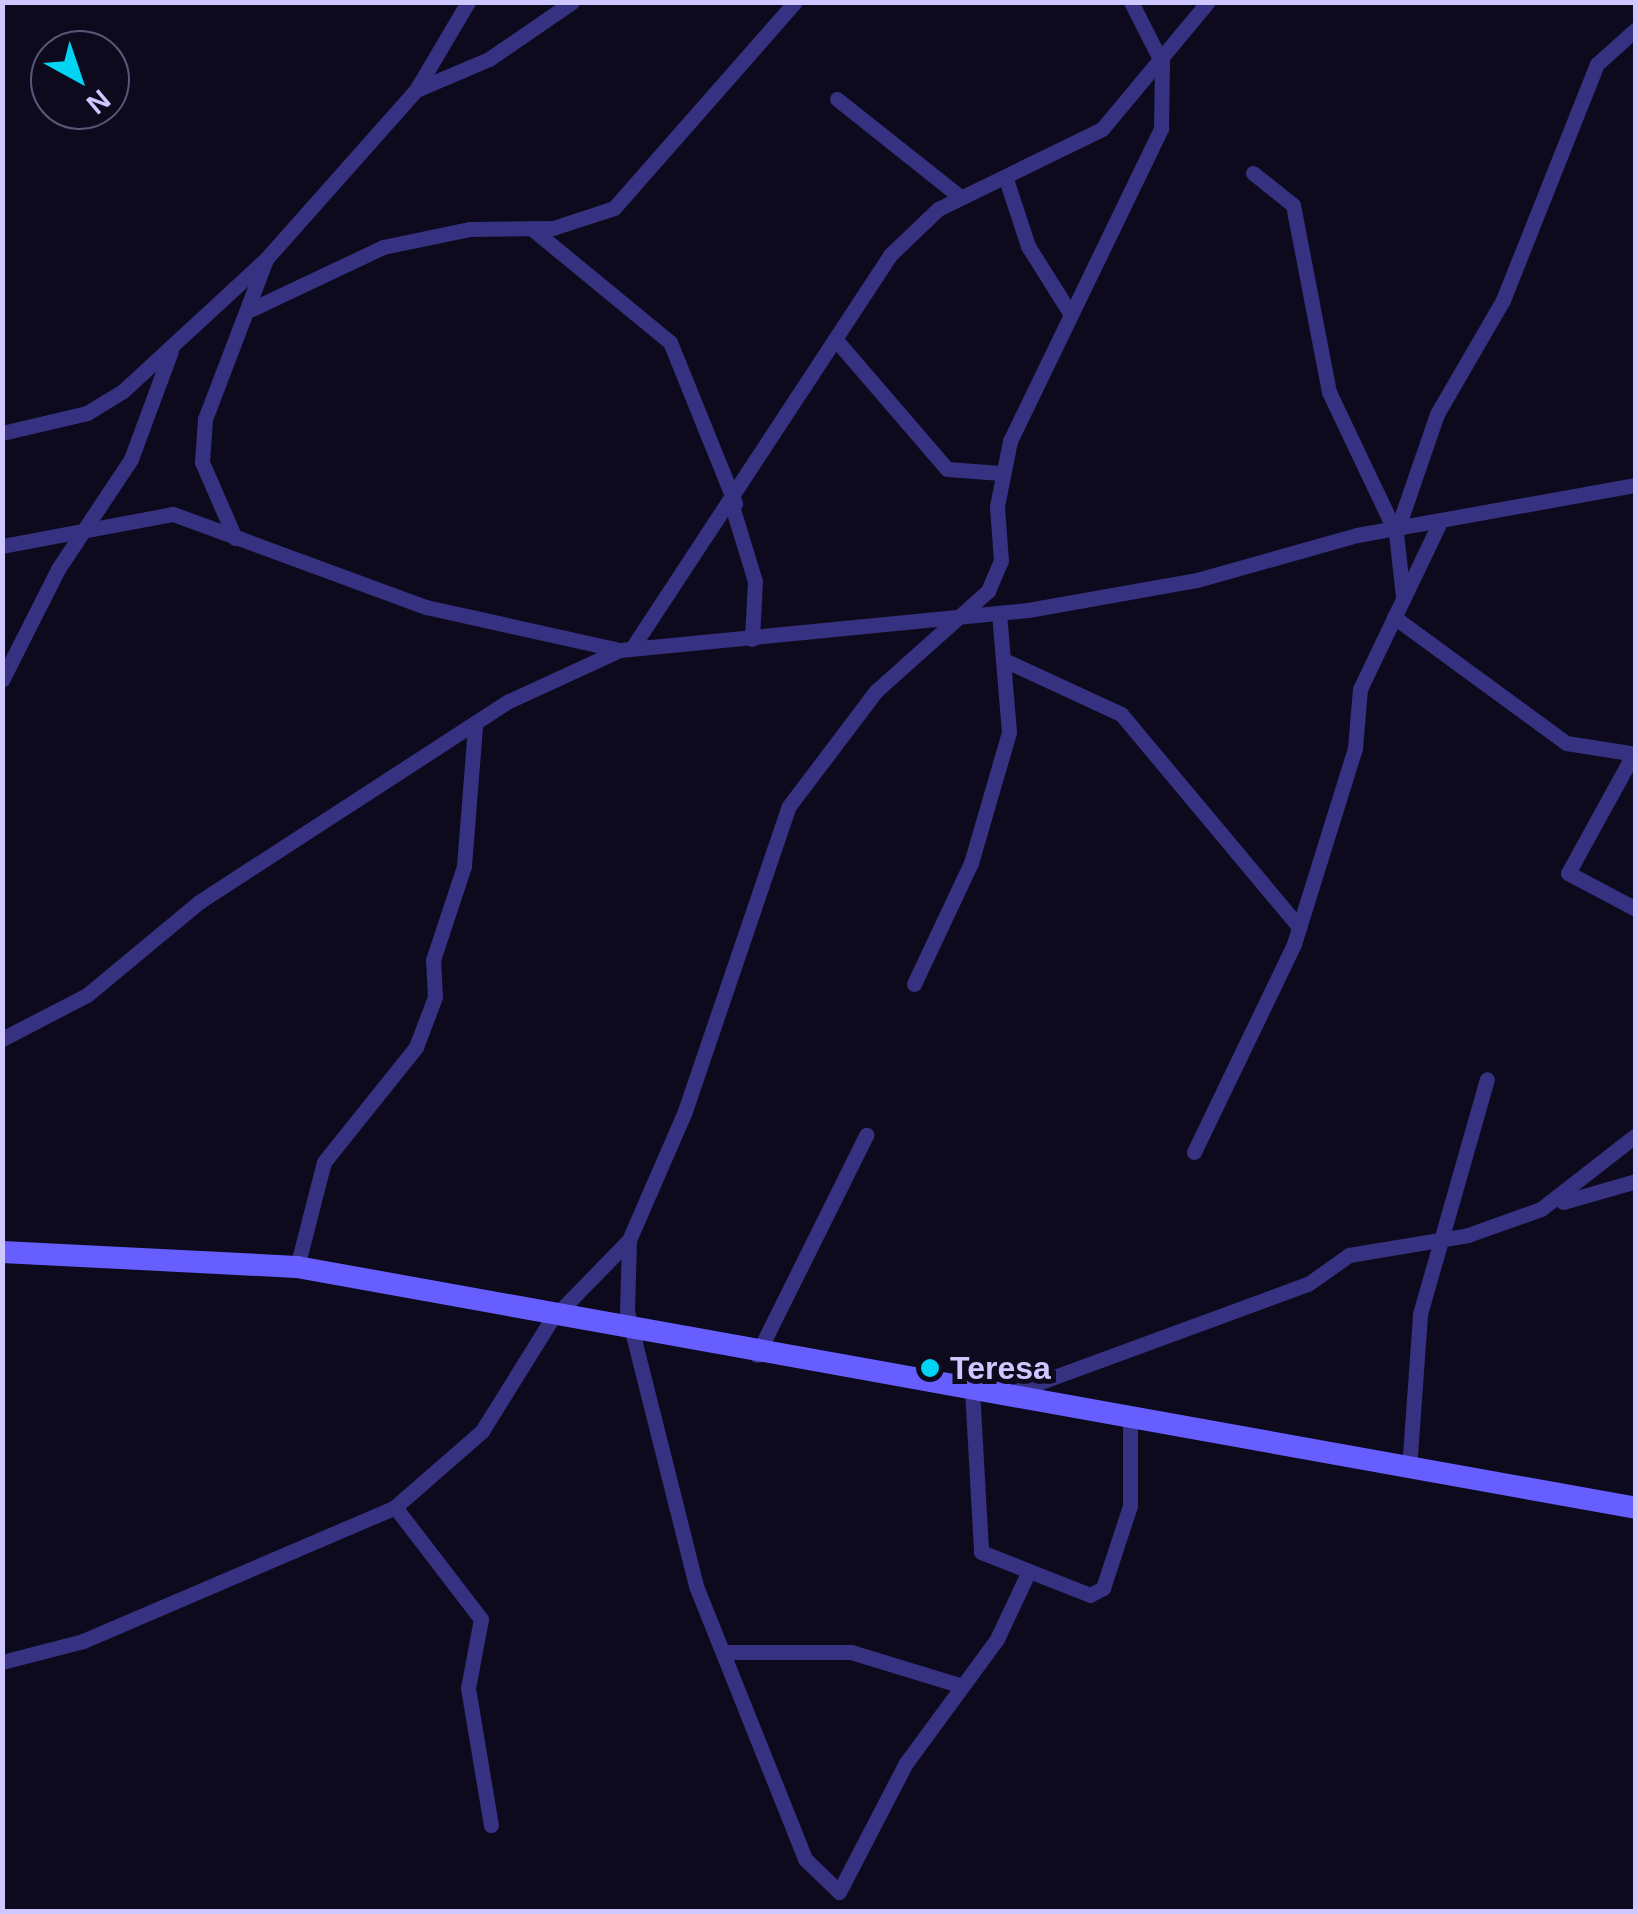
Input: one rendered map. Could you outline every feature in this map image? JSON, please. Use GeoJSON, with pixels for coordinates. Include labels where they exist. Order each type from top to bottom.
{"type":"FeatureCollection","features":[{"type":"Feature","properties":{"kind":"street"},"geometry":{"type":"LineString","coordinates":[[2,434],[87,413],[266,259],[416,90],[468,2]]}},
{"type":"Feature","properties":{"kind":"street"},"geometry":{"type":"LineString","coordinates":[[416,90],[489,59],[572,2]]}},
{"type":"Feature","properties":{"kind":"street"},"geometry":{"type":"LineString","coordinates":[[252,310],[383,247],[591,219],[631,197],[795,2]]}},
{"type":"Feature","properties":{"kind":"street"},"geometry":{"type":"LineString","coordinates":[[2,1662],[49,1654],[395,1507],[482,1431],[550,1320],[629,1240],[685,1112],[789,806],[876,691],[966,617],[1001,562],[1001,472],[1070,313],[1161,128],[1162,62],[1131,2]]}},
{"type":"Feature","properties":{"kind":"street"},"geometry":{"type":"LineString","coordinates":[[626,649],[734,504],[890,254],[960,196],[1006,179],[1102,129],[1162,62],[1208,2]]}},
{"type":"Feature","properties":{"kind":"street"},"geometry":{"type":"LineString","coordinates":[[1396,534],[1437,414],[1504,300],[1597,64],[1636,28]]}},
{"type":"Feature","properties":{"kind":"street"},"geometry":{"type":"LineString","coordinates":[[837,99],[960,196]]}},
{"type":"Feature","properties":{"kind":"street"},"geometry":{"type":"LineString","coordinates":[[1253,174],[1293,205],[1329,392],[1396,534],[1404,596]]}},
{"type":"Feature","properties":{"kind":"street"},"geometry":{"type":"LineString","coordinates":[[1006,179],[1028,246],[1070,313]]}},
{"type":"Feature","properties":{"kind":"street"},"geometry":{"type":"LineString","coordinates":[[530,228],[670,342],[734,504],[756,581],[752,639]]}},
{"type":"Feature","properties":{"kind":"street"},"geometry":{"type":"LineString","coordinates":[[235,538],[202,462],[205,419],[252,310],[266,259]]}},
{"type":"Feature","properties":{"kind":"street"},"geometry":{"type":"LineString","coordinates":[[836,340],[947,469],[1001,472]]}},
{"type":"Feature","properties":{"kind":"street"},"geometry":{"type":"LineString","coordinates":[[2,680],[82,531],[131,459],[174,342]]}},
{"type":"Feature","properties":{"kind":"street"},"geometry":{"type":"LineString","coordinates":[[2,1040],[87,995],[200,902],[474,725],[554,675],[626,649],[999,614],[1636,486]]}},
{"type":"Feature","properties":{"kind":"street"},"geometry":{"type":"LineString","coordinates":[[2,546],[173,514],[426,606],[626,649]]}},
{"type":"Feature","properties":{"kind":"street"},"geometry":{"type":"LineString","coordinates":[[1194,1152],[1299,928],[1355,748],[1360,690],[1438,526]]}},
{"type":"Feature","properties":{"kind":"street"},"geometry":{"type":"LineString","coordinates":[[914,984],[970,863],[1009,732],[999,614]]}},
{"type":"Feature","properties":{"kind":"street"},"geometry":{"type":"LineString","coordinates":[[1394,617],[1566,743],[1634,754],[1568,872],[1636,909]]}},
{"type":"Feature","properties":{"kind":"street"},"geometry":{"type":"LineString","coordinates":[[1004,660],[1120,714],[1299,928]]}},
{"type":"Feature","properties":{"kind":"street"},"geometry":{"type":"LineString","coordinates":[[298,1267],[324,1162],[416,1047],[436,997],[433,960],[464,866],[474,725]]}},
{"type":"Feature","properties":{"kind":"street"},"geometry":{"type":"LineString","coordinates":[[1409,1469],[1420,1314],[1487,1079]]}},
{"type":"Feature","properties":{"kind":"street"},"geometry":{"type":"LineString","coordinates":[[757,1356],[866,1135]]}},
{"type":"Feature","properties":{"kind":"street"},"geometry":{"type":"LineString","coordinates":[[1541,1208],[1636,1135]]}},
{"type":"Feature","properties":{"kind":"street"},"geometry":{"type":"LineString","coordinates":[[1008,1394],[1290,1291],[1349,1255],[1442,1240],[1636,1181]]}},
{"type":"Feature","properties":{"kind":"street"},"geometry":{"type":"LineString","coordinates":[[629,1240],[632,1334],[684,1548],[805,1859],[839,1892],[906,1763],[959,1684],[997,1638],[1029,1571]]}},
{"type":"Feature","properties":{"kind":"street"},"geometry":{"type":"LineString","coordinates":[[2,1252],[298,1267],[550,1320],[1008,1394],[1636,1508]]}},
{"type":"Feature","properties":{"kind":"street"},"geometry":{"type":"LineString","coordinates":[[972,1389],[982,1552],[1090,1595],[1103,1588],[1130,1506],[1130,1417]]}},
{"type":"Feature","properties":{"kind":"street"},"geometry":{"type":"LineString","coordinates":[[395,1507],[481,1619],[468,1688],[491,1825]]}},
{"type":"Feature","properties":{"kind":"street"},"geometry":{"type":"LineString","coordinates":[[724,1652],[850,1652],[959,1684]]}},
{"type":"Feature","properties":{"kind":"place","name":"Teresa"},"geometry":{"type":"Point","coordinates":[930,1368]}}]}
